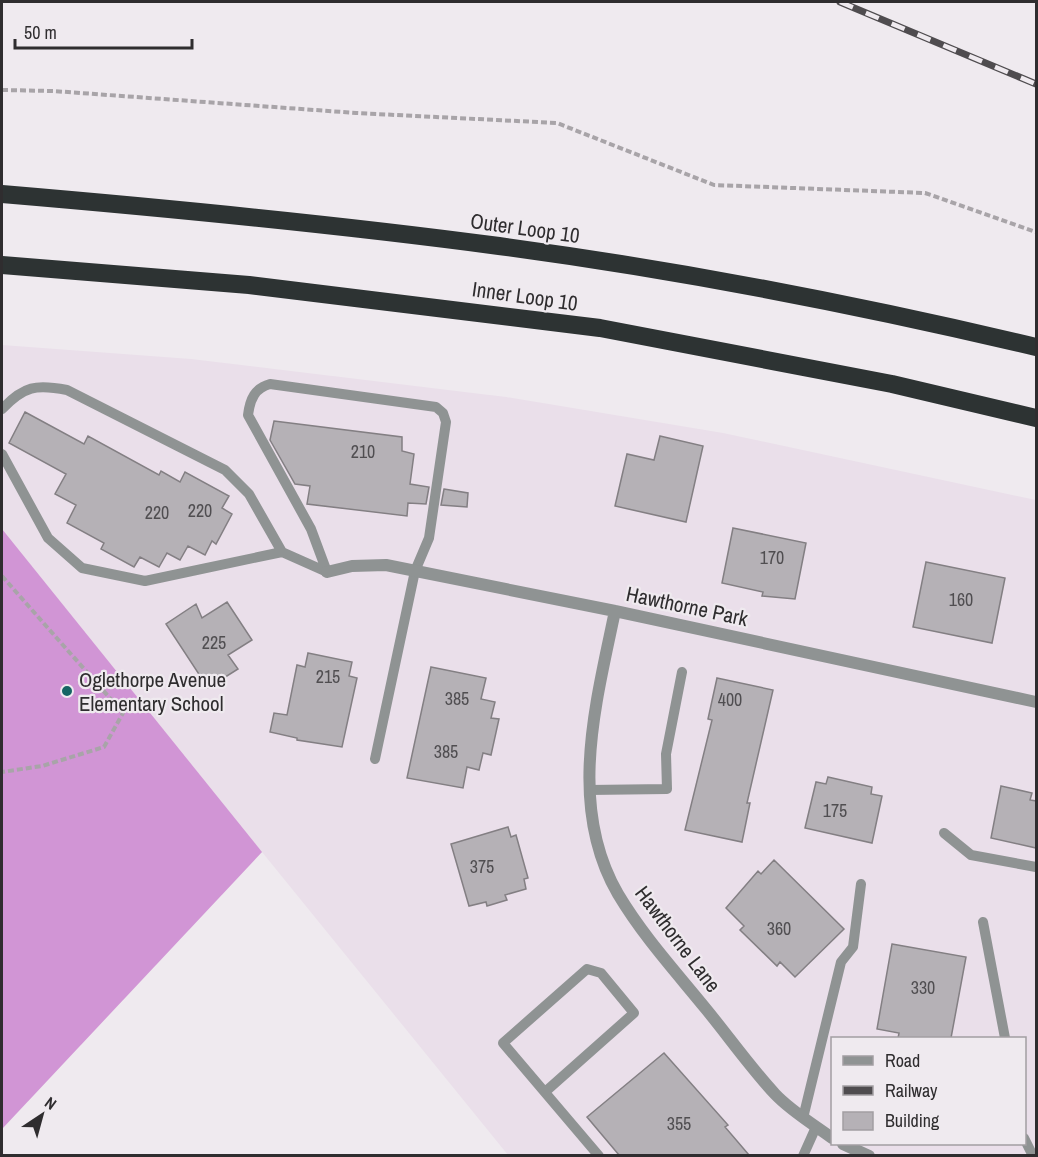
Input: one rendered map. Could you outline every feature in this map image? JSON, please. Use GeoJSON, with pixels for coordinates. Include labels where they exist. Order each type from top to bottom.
{"type":"FeatureCollection","features":[{"type":"Feature","properties":{"kind":"highway","name":"Outer Loop 10"},"geometry":{"type":"LineString","coordinates":[[2,194],[326,226],[500,246],[766,290],[936,323],[1036,347]]}},
{"type":"Feature","properties":{"kind":"highway","name":"Inner Loop 10"},"geometry":{"type":"LineString","coordinates":[[2,265],[249,285],[600,328],[892,384],[1036,418]]}},
{"type":"Feature","properties":{"kind":"street","name":"Hawthorne Park"},"geometry":{"type":"LineString","coordinates":[[327,572],[352,567],[386,565],[615,611],[1036,702]]}},
{"type":"Feature","properties":{"kind":"street","name":"Hawthorne Lane"},"geometry":{"type":"LineString","coordinates":[[615,611],[594,712],[589,790],[595,830],[604,861],[617,892],[643,932],[776,1095],[831,1137]]}},
{"type":"Feature","properties":{"kind":"street"},"geometry":{"type":"LineString","coordinates":[[847,1145],[869,1155]]}},
{"type":"Feature","properties":{"kind":"lane"},"geometry":{"type":"LineString","coordinates":[[327,572],[311,529],[248,415],[250,403],[260,386],[270,384],[436,407],[444,413],[446,422],[429,538],[415,571],[375,759]]}},
{"type":"Feature","properties":{"kind":"lane"},"geometry":{"type":"LineString","coordinates":[[2,410],[16,394],[40,385],[67,390],[225,471],[249,494],[282,552]]}},
{"type":"Feature","properties":{"kind":"lane"},"geometry":{"type":"LineString","coordinates":[[2,454],[48,538],[82,568],[145,581],[282,552],[327,572]]}},
{"type":"Feature","properties":{"kind":"lane"},"geometry":{"type":"LineString","coordinates":[[589,790],[667,789],[666,754],[682,672]]}},
{"type":"Feature","properties":{"kind":"lane"},"geometry":{"type":"LineString","coordinates":[[944,833],[971,855],[1036,867]]}},
{"type":"Feature","properties":{"kind":"lane"},"geometry":{"type":"LineString","coordinates":[[803,1118],[841,962],[853,947],[861,884]]}},
{"type":"Feature","properties":{"kind":"lane"},"geometry":{"type":"LineString","coordinates":[[983,922],[1005,1037]]}},
{"type":"Feature","properties":{"kind":"lane"},"geometry":{"type":"LineString","coordinates":[[545,1092],[634,1013],[601,973],[587,969],[503,1043],[545,1092],[599,1155]]}},
{"type":"Feature","properties":{"kind":"lane"},"geometry":{"type":"LineString","coordinates":[[803,1155],[816,1126]]}},
{"type":"Feature","properties":{"kind":"path"},"geometry":{"type":"LineString","coordinates":[[2,90],[53,91],[356,113],[557,123],[714,185],[926,193],[1036,232]]}},
{"type":"Feature","properties":{"kind":"path"},"geometry":{"type":"LineString","coordinates":[[2,576],[123,713],[104,747],[42,766],[2,772]]}},
{"type":"Feature","properties":{"kind":"shaded area"},"geometry":{"type":"Polygon","coordinates":[[[2,345],[191,359],[506,397],[723,433],[1036,500],[1036,1155],[508,1155],[262,852],[2,1129],[2,345]]]}},
{"type":"Feature","properties":{"kind":"shaded area","name":"Oglethorpe Avenue Elementary School"},"geometry":{"type":"Polygon","coordinates":[[[2,529],[262,852],[2,1129],[2,529]]]}},
{"type":"Feature","properties":{"kind":"building"},"geometry":{"type":"Polygon","coordinates":[[[25,412],[84,444],[88,436],[159,475],[161,471],[180,482],[185,472],[229,496],[222,508],[232,514],[216,544],[212,541],[205,555],[188,546],[180,560],[167,553],[159,567],[140,557],[134,567],[101,549],[104,543],[67,523],[76,505],[55,494],[66,474],[9,443],[25,412]]]}},
{"type":"Feature","properties":{"kind":"building"},"geometry":{"type":"Polygon","coordinates":[[[274,421],[402,437],[402,451],[414,454],[410,484],[429,487],[426,504],[408,503],[407,516],[307,504],[310,486],[295,484],[270,440],[274,421]]]}},
{"type":"Feature","properties":{"kind":"building"},"geometry":{"type":"Polygon","coordinates":[[[660,436],[703,446],[686,522],[615,506],[627,454],[654,460],[660,436]]]}},
{"type":"Feature","properties":{"kind":"building"},"geometry":{"type":"Polygon","coordinates":[[[444,489],[468,493],[467,507],[441,505],[444,489]]]}},
{"type":"Feature","properties":{"kind":"building"},"geometry":{"type":"Polygon","coordinates":[[[733,528],[806,543],[795,599],[762,596],[763,592],[722,583],[733,528]]]}},
{"type":"Feature","properties":{"kind":"building"},"geometry":{"type":"Polygon","coordinates":[[[926,562],[1005,578],[992,643],[913,627],[926,562]]]}},
{"type":"Feature","properties":{"kind":"building"},"geometry":{"type":"Polygon","coordinates":[[[227,602],[252,640],[228,655],[238,669],[208,688],[166,624],[196,604],[202,618],[227,602]]]}},
{"type":"Feature","properties":{"kind":"building"},"geometry":{"type":"Polygon","coordinates":[[[308,653],[352,662],[349,676],[357,678],[342,747],[297,740],[297,738],[270,732],[274,713],[287,715],[297,665],[305,667],[308,653]]]}},
{"type":"Feature","properties":{"kind":"building"},"geometry":{"type":"Polygon","coordinates":[[[431,667],[486,678],[481,699],[495,702],[491,718],[499,719],[491,755],[483,753],[479,770],[467,767],[463,788],[407,778],[431,667]]]}},
{"type":"Feature","properties":{"kind":"building"},"geometry":{"type":"Polygon","coordinates":[[[717,678],[773,690],[747,803],[750,803],[742,842],[685,830],[712,720],[708,719],[717,678]]]}},
{"type":"Feature","properties":{"kind":"building"},"geometry":{"type":"Polygon","coordinates":[[[828,777],[872,787],[871,794],[882,796],[872,843],[805,828],[816,782],[826,784],[828,777]]]}},
{"type":"Feature","properties":{"kind":"building"},"geometry":{"type":"Polygon","coordinates":[[[1001,786],[1032,793],[1030,800],[1036,801],[1036,848],[991,838],[1001,786]]]}},
{"type":"Feature","properties":{"kind":"building"},"geometry":{"type":"Polygon","coordinates":[[[508,827],[511,837],[516,835],[528,878],[524,879],[526,889],[505,895],[507,900],[487,906],[486,902],[469,906],[451,844],[508,827]]]}},
{"type":"Feature","properties":{"kind":"building"},"geometry":{"type":"Polygon","coordinates":[[[774,860],[844,929],[795,977],[780,962],[777,966],[740,930],[744,926],[726,908],[758,871],[761,874],[774,860]]]}},
{"type":"Feature","properties":{"kind":"building"},"geometry":{"type":"Polygon","coordinates":[[[892,944],[966,957],[951,1037],[898,1037],[899,1033],[877,1029],[892,944]]]}},
{"type":"Feature","properties":{"kind":"building"},"geometry":{"type":"Polygon","coordinates":[[[664,1053],[728,1125],[725,1127],[749,1155],[619,1155],[587,1117],[664,1053]]]}},
{"type":"Feature","properties":{"kind":"railway"},"geometry":{"type":"LineString","coordinates":[[840,2],[1036,84]]}},
{"type":"Feature","properties":{"kind":"place","name":"Oglethorpe Avenue Elementary School"},"geometry":{"type":"Point","coordinates":[67,691]}}]}
